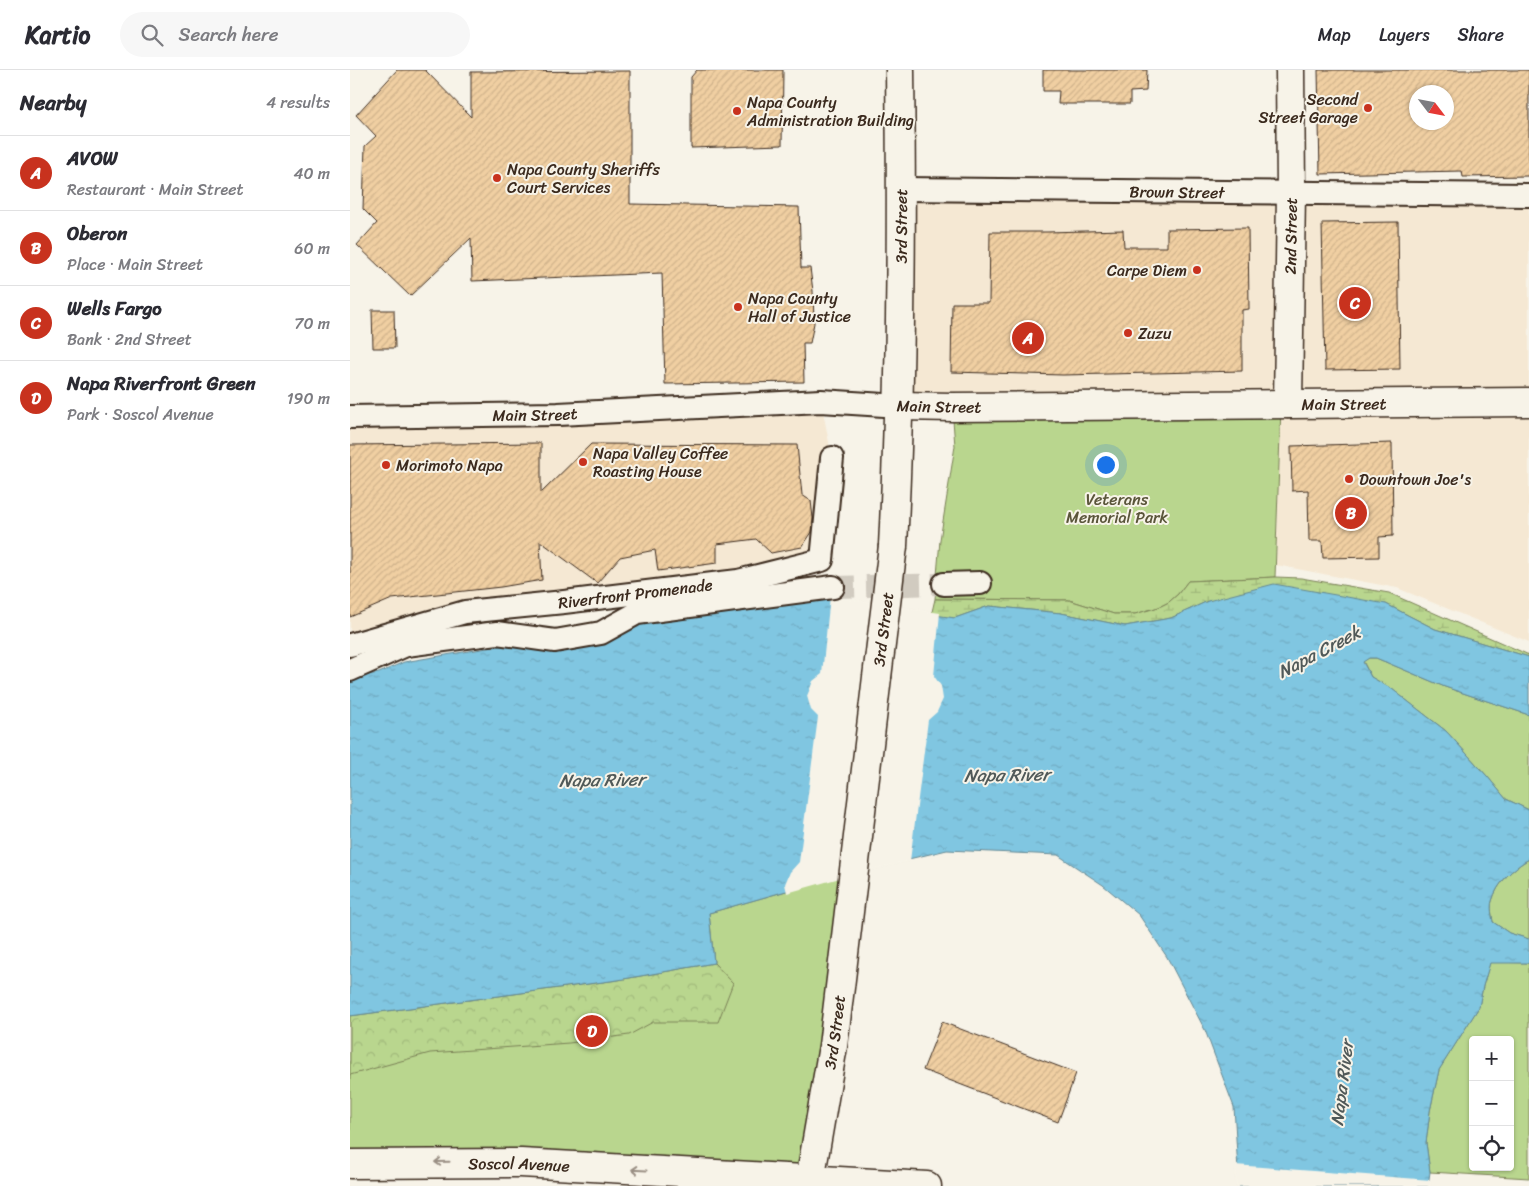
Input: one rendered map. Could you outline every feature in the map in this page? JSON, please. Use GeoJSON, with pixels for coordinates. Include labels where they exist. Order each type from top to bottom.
{"type":"FeatureCollection","features":[{"type":"Feature","properties":{"kind":"street","name":"3rd Street"},"geometry":{"type":"LineString","coordinates":[[809,1183],[833,1046],[893,546],[900,406],[902,189],[900,70]]}},
{"type":"Feature","properties":{"kind":"street","name":"2nd Street"},"geometry":{"type":"LineString","coordinates":[[1288,404],[1291,192],[1290,70]]}},
{"type":"Feature","properties":{"kind":"street","name":"Brown Street"},"geometry":{"type":"LineString","coordinates":[[902,189],[1529,195]]}},
{"type":"Feature","properties":{"kind":"street","name":"Main Street"},"geometry":{"type":"LineString","coordinates":[[350,417],[558,414],[821,401],[900,406],[962,407],[1529,402]]}},
{"type":"Feature","properties":{"kind":"street","name":"Riverfront Promenade"},"geometry":{"type":"LineString","coordinates":[[350,645],[464,612],[738,581],[822,560],[832,458]]}},
{"type":"Feature","properties":{"kind":"street"},"geometry":{"type":"LineString","coordinates":[[944,584],[980,583]]}},
{"type":"Feature","properties":{"kind":"street","name":"Riverfront Promenade"},"geometry":{"type":"LineString","coordinates":[[350,670],[406,645],[497,633],[555,641],[601,633],[637,613],[833,587]]}},
{"type":"Feature","properties":{"kind":"street","name":"Soscol Avenue"},"geometry":{"type":"LineString","coordinates":[[350,1164],[521,1163],[809,1183],[927,1186]]}},
{"type":"Feature","properties":{"kind":"shaded area"},"geometry":{"type":"Polygon","coordinates":[[[902,189],[1529,195],[1529,642],[1397,588],[1276,565],[1281,406],[900,406],[902,189]]]}},
{"type":"Feature","properties":{"kind":"shaded area"},"geometry":{"type":"Polygon","coordinates":[[[821,401],[832,458],[822,560],[564,602],[350,645],[350,417],[821,401]]]}},
{"type":"Feature","properties":{"kind":"green space","name":"Veterans Memorial Park"},"geometry":{"type":"Polygon","coordinates":[[[1281,406],[1275,577],[1188,581],[1169,602],[1135,614],[1114,614],[1069,600],[935,599],[940,540],[955,446],[952,407],[1281,406]]]}},
{"type":"Feature","properties":{"kind":"green space"},"geometry":{"type":"Polygon","coordinates":[[[1275,577],[1301,578],[1389,593],[1529,655],[1529,657],[1435,629],[1386,604],[1208,601],[1171,618],[1125,626],[1061,613],[989,606],[955,618],[931,616],[935,599],[1069,600],[1114,614],[1135,614],[1169,602],[1188,581],[1275,577]]]}},
{"type":"Feature","properties":{"kind":"green space"},"geometry":{"type":"Polygon","coordinates":[[[1369,658],[1376,658],[1445,687],[1529,715],[1529,810],[1506,799],[1446,731],[1392,689],[1371,677],[1363,661],[1369,658]]]}},
{"type":"Feature","properties":{"kind":"green space"},"geometry":{"type":"Polygon","coordinates":[[[1529,859],[1529,939],[1509,933],[1493,922],[1491,906],[1494,894],[1502,882],[1512,871],[1529,859]]]}},
{"type":"Feature","properties":{"kind":"green space"},"geometry":{"type":"Polygon","coordinates":[[[853,872],[810,1180],[350,1164],[350,1016],[618,980],[714,962],[709,913],[853,872]]]}},
{"type":"Feature","properties":{"kind":"green space"},"geometry":{"type":"Polygon","coordinates":[[[1490,962],[1529,963],[1529,1178],[1430,1172],[1426,1143],[1430,1111],[1439,1070],[1479,1007],[1490,962]]]}},
{"type":"Feature","properties":{"kind":"green space"},"geometry":{"type":"Polygon","coordinates":[[[714,963],[733,983],[718,1022],[653,1022],[629,1035],[569,1043],[430,1053],[350,1075],[350,1016],[618,980],[714,963]]]}},
{"type":"Feature","properties":{"kind":"water"},"geometry":{"type":"Polygon","coordinates":[[[1274,584],[1386,604],[1435,629],[1529,657],[1529,715],[1445,687],[1376,658],[1369,658],[1363,662],[1371,677],[1392,689],[1446,731],[1506,799],[1529,810],[1529,859],[1512,871],[1502,882],[1494,894],[1491,912],[1493,922],[1509,933],[1529,939],[1529,963],[1490,963],[1479,1007],[1439,1070],[1430,1111],[1426,1143],[1430,1172],[1428,1186],[1239,1186],[1234,1107],[1205,1030],[1167,957],[1139,915],[1103,885],[1058,855],[947,850],[853,872],[709,913],[714,963],[618,980],[350,1016],[350,678],[379,673],[404,662],[637,623],[815,597],[955,618],[989,606],[1061,613],[1125,626],[1171,618],[1208,601],[1274,584]]]}},
{"type":"Feature","properties":{"kind":"pier"},"geometry":{"type":"Polygon","coordinates":[[[830,596],[940,613],[934,676],[941,686],[943,699],[937,712],[928,720],[910,861],[854,874],[787,893],[785,884],[790,872],[799,862],[818,717],[811,710],[807,696],[813,681],[822,674],[830,596]]]}},
{"type":"Feature","properties":{"kind":"pier"},"geometry":{"type":"Polygon","coordinates":[[[1235,1165],[1431,1180],[1430,1186],[1236,1186],[1235,1165]]]}},
{"type":"Feature","properties":{"kind":"building","name":"Napa County Sheriffs Court Services"},"geometry":{"type":"Polygon","coordinates":[[[397,70],[425,70],[471,117],[471,72],[630,71],[630,204],[799,207],[801,268],[810,268],[814,323],[810,343],[803,343],[804,382],[665,384],[662,273],[472,281],[471,238],[410,296],[357,245],[377,223],[363,209],[365,146],[376,136],[356,115],[397,70]]]}},
{"type":"Feature","properties":{"kind":"building","name":"Napa County Administration Building"},"geometry":{"type":"Polygon","coordinates":[[[697,70],[783,70],[782,145],[691,148],[691,77],[697,70]]]}},
{"type":"Feature","properties":{"kind":"building"},"geometry":{"type":"Polygon","coordinates":[[[1043,70],[1147,70],[1146,91],[1130,92],[1130,104],[1058,104],[1059,91],[1043,91],[1043,70]]]}},
{"type":"Feature","properties":{"kind":"building"},"geometry":{"type":"Polygon","coordinates":[[[1318,70],[1529,70],[1529,176],[1463,177],[1462,171],[1320,174],[1318,70]]]}},
{"type":"Feature","properties":{"kind":"building"},"geometry":{"type":"Polygon","coordinates":[[[1398,222],[1400,369],[1325,370],[1322,223],[1398,222]]]}},
{"type":"Feature","properties":{"kind":"building"},"geometry":{"type":"Polygon","coordinates":[[[1248,228],[1249,309],[1242,310],[1242,371],[1063,375],[951,372],[952,303],[989,303],[990,232],[1123,230],[1124,247],[1167,247],[1167,229],[1248,228]]]}},
{"type":"Feature","properties":{"kind":"building"},"geometry":{"type":"Polygon","coordinates":[[[372,310],[394,310],[395,348],[373,348],[372,310]]]}},
{"type":"Feature","properties":{"kind":"building"},"geometry":{"type":"Polygon","coordinates":[[[541,443],[541,493],[591,444],[797,445],[802,495],[811,501],[812,532],[802,547],[771,553],[756,539],[717,544],[717,563],[658,571],[655,550],[620,557],[597,583],[540,541],[542,580],[501,587],[392,599],[350,617],[350,445],[541,443]]]}},
{"type":"Feature","properties":{"kind":"building"},"geometry":{"type":"Polygon","coordinates":[[[1392,443],[1393,536],[1379,537],[1379,557],[1323,558],[1322,541],[1309,541],[1308,490],[1292,491],[1291,446],[1392,443]]]}},
{"type":"Feature","properties":{"kind":"building"},"geometry":{"type":"Polygon","coordinates":[[[942,1022],[1076,1073],[1058,1122],[923,1070],[942,1022]]]}},
{"type":"Feature","properties":{"kind":"tunnel"},"geometry":{"type":"LineString","coordinates":[[833,587],[944,584]]}},
{"type":"Feature","properties":{"kind":"place","name":"Second Street Garage"},"geometry":{"type":"Point","coordinates":[1368,108]}},
{"type":"Feature","properties":{"kind":"place","name":"Napa County Administration Building"},"geometry":{"type":"Point","coordinates":[737,111]}},
{"type":"Feature","properties":{"kind":"place","name":"Napa County Sheriffs Court Services"},"geometry":{"type":"Point","coordinates":[497,178]}},
{"type":"Feature","properties":{"kind":"place","name":"Carpe Diem"},"geometry":{"type":"Point","coordinates":[1197,270]}},
{"type":"Feature","properties":{"kind":"place","name":"Wells Fargo"},"geometry":{"type":"Point","coordinates":[1355,303]}},
{"type":"Feature","properties":{"kind":"place","name":"Napa County Hall of Justice"},"geometry":{"type":"Point","coordinates":[738,307]}},
{"type":"Feature","properties":{"kind":"place","name":"Zuzu"},"geometry":{"type":"Point","coordinates":[1128,333]}},
{"type":"Feature","properties":{"kind":"place","name":"AVOW"},"geometry":{"type":"Point","coordinates":[1028,338]}},
{"type":"Feature","properties":{"kind":"place","name":"Napa Valley Coffee Roasting House"},"geometry":{"type":"Point","coordinates":[583,462]}},
{"type":"Feature","properties":{"kind":"place","name":"Morimoto Napa"},"geometry":{"type":"Point","coordinates":[386,465]}},
{"type":"Feature","properties":{"kind":"place","name":"Downtown Joe's"},"geometry":{"type":"Point","coordinates":[1349,479]}},
{"type":"Feature","properties":{"kind":"place","name":"Oberon"},"geometry":{"type":"Point","coordinates":[1351,513]}},
{"type":"Feature","properties":{"kind":"place","name":"Napa Riverfront Green"},"geometry":{"type":"Point","coordinates":[592,1031]}},
{"type":"Feature","properties":{"kind":"water label","name":"Napa Creek"},"geometry":{"type":"Point","coordinates":[1319,652]}},
{"type":"Feature","properties":{"kind":"water label","name":"Napa River"},"geometry":{"type":"Point","coordinates":[1007,775]}},
{"type":"Feature","properties":{"kind":"water label","name":"Napa River"},"geometry":{"type":"Point","coordinates":[602,780]}},
{"type":"Feature","properties":{"kind":"water label","name":"Napa River"},"geometry":{"type":"Point","coordinates":[1342,1083]}}]}
